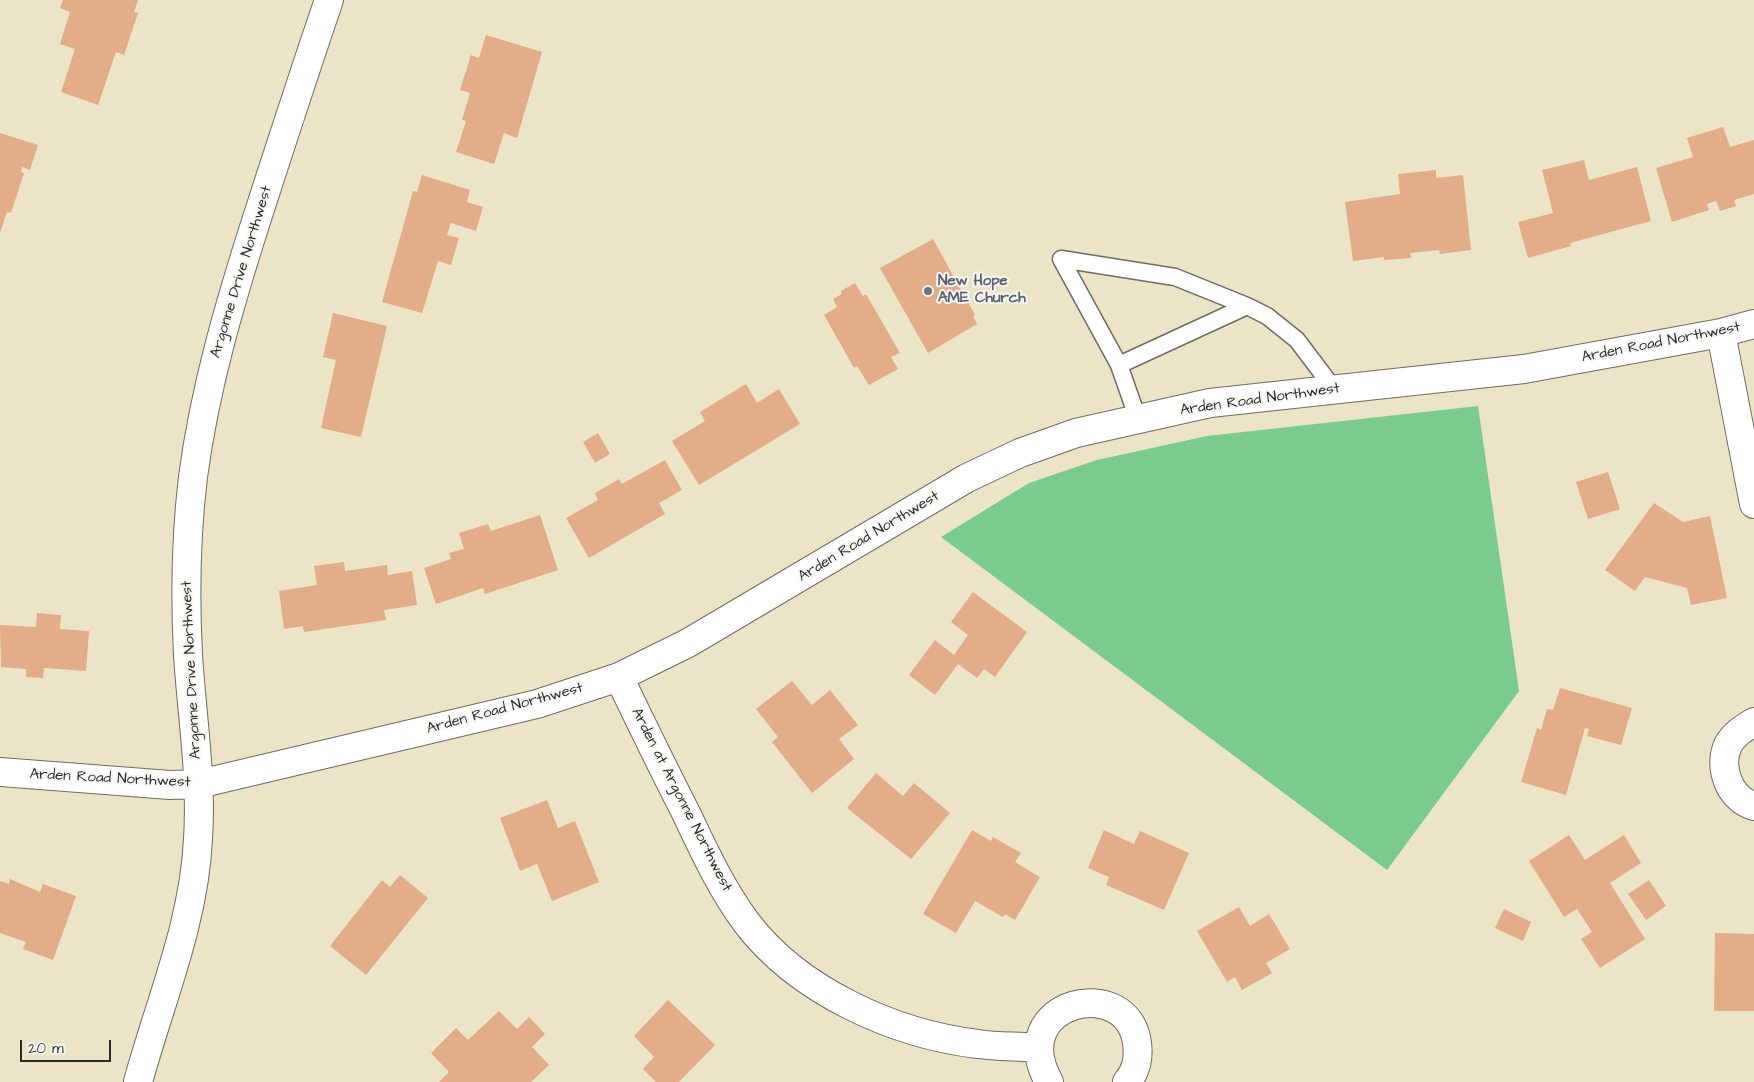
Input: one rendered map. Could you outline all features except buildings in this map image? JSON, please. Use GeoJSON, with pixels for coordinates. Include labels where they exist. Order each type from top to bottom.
{"type":"FeatureCollection","features":[{"type":"Feature","properties":{"kind":"street","name":"Argonne Drive Northwest"},"geometry":{"type":"LineString","coordinates":[[138,1082],[182,941],[192,895],[198,840],[199,784],[188,653],[187,572],[194,469],[208,388],[229,306],[329,0]]}},
{"type":"Feature","properties":{"kind":"street","name":"Arden Road Northwest"},"geometry":{"type":"LineString","coordinates":[[0,772],[170,785],[199,784],[537,704],[619,677],[688,643],[967,478],[1020,453],[1076,433],[1210,403],[1524,369],[1721,333],[1754,324]]}},
{"type":"Feature","properties":{"kind":"street"},"geometry":{"type":"LineString","coordinates":[[1721,333],[1754,504]]}},
{"type":"Feature","properties":{"kind":"street","name":"Arden at Argonne Northwest"},"geometry":{"type":"LineString","coordinates":[[619,677],[720,883],[747,923],[776,954],[823,990],[875,1017],[910,1029],[977,1044],[1038,1048]]}},
{"type":"Feature","properties":{"kind":"street"},"geometry":{"type":"LineString","coordinates":[[1754,722],[1739,731],[1728,745],[1724,762],[1726,778],[1735,794],[1754,806]]}},
{"type":"Feature","properties":{"kind":"street"},"geometry":{"type":"LineString","coordinates":[[1049,1082],[1041,1067],[1038,1048],[1044,1029],[1056,1014],[1073,1004],[1093,1002],[1112,1008],[1127,1020],[1136,1037],[1139,1056],[1133,1075],[1128,1082]]}},
{"type":"Feature","properties":{"kind":"lane"},"geometry":{"type":"LineString","coordinates":[[1138,419],[1119,365],[1061,259],[1175,277],[1247,306],[1267,316],[1297,340],[1334,389]]}},
{"type":"Feature","properties":{"kind":"lane"},"geometry":{"type":"LineString","coordinates":[[1119,365],[1247,306]]}},
{"type":"Feature","properties":{"kind":"green space"},"geometry":{"type":"Polygon","coordinates":[[[1478,406],[1519,691],[1387,870],[941,537],[1029,483],[1097,460],[1207,436],[1478,406]]]}},
{"type":"Feature","properties":{"kind":"place","name":"New Hope AME Church"},"geometry":{"type":"Point","coordinates":[928,291]}}]}
